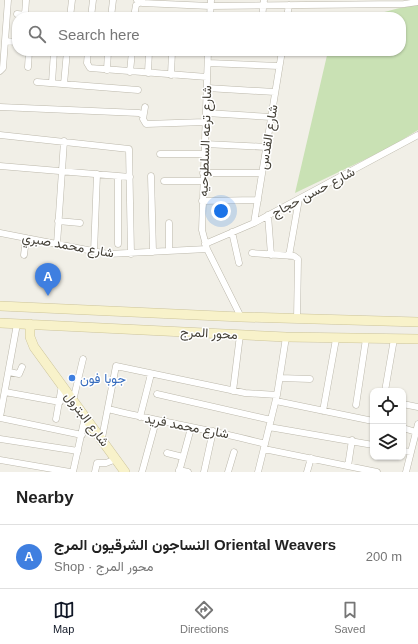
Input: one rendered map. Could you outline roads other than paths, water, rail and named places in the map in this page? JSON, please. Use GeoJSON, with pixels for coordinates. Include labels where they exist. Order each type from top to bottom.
{"type":"FeatureCollection","features":[{"type":"Feature","properties":{"kind":"main road","name":"محور المرج"},"geometry":{"type":"LineString","coordinates":[[2,305],[241,317],[418,322]]}},
{"type":"Feature","properties":{"kind":"main road","name":"محور المرج"},"geometry":{"type":"LineString","coordinates":[[0,323],[336,339],[418,339]]}},
{"type":"Feature","properties":{"kind":"main road","name":"شارع البترول"},"geometry":{"type":"LineString","coordinates":[[30,324],[32,344],[102,438],[125,472]]}},
{"type":"Feature","properties":{"kind":"street"},"geometry":{"type":"LineString","coordinates":[[0,71],[3,68],[8,0]]}},
{"type":"Feature","properties":{"kind":"street"},"geometry":{"type":"LineString","coordinates":[[25,12],[26,0]]}},
{"type":"Feature","properties":{"kind":"street"},"geometry":{"type":"LineString","coordinates":[[71,12],[72,0]]}},
{"type":"Feature","properties":{"kind":"street"},"geometry":{"type":"LineString","coordinates":[[92,12],[93,0]]}},
{"type":"Feature","properties":{"kind":"street"},"geometry":{"type":"LineString","coordinates":[[112,12],[113,0]]}},
{"type":"Feature","properties":{"kind":"street"},"geometry":{"type":"LineString","coordinates":[[134,12],[135,7],[140,1],[264,3],[289,5],[313,2],[418,2]]}},
{"type":"Feature","properties":{"kind":"street"},"geometry":{"type":"LineString","coordinates":[[288,12],[289,5]]}},
{"type":"Feature","properties":{"kind":"street"},"geometry":{"type":"LineString","coordinates":[[5,41],[12,42]]}},
{"type":"Feature","properties":{"kind":"street"},"geometry":{"type":"LineString","coordinates":[[28,67],[29,56]]}},
{"type":"Feature","properties":{"kind":"street"},"geometry":{"type":"LineString","coordinates":[[52,83],[54,56]]}},
{"type":"Feature","properties":{"kind":"street"},"geometry":{"type":"LineString","coordinates":[[64,84],[67,56]]}},
{"type":"Feature","properties":{"kind":"street"},"geometry":{"type":"LineString","coordinates":[[88,56],[88,66],[93,69],[207,77]]}},
{"type":"Feature","properties":{"kind":"street"},"geometry":{"type":"LineString","coordinates":[[107,70],[108,56]]}},
{"type":"Feature","properties":{"kind":"street"},"geometry":{"type":"LineString","coordinates":[[130,72],[132,56]]}},
{"type":"Feature","properties":{"kind":"street"},"geometry":{"type":"LineString","coordinates":[[148,73],[149,56]]}},
{"type":"Feature","properties":{"kind":"street"},"geometry":{"type":"LineString","coordinates":[[171,75],[172,56]]}},
{"type":"Feature","properties":{"kind":"street","name":"شارع ترعه السلطوحيه"},"geometry":{"type":"LineString","coordinates":[[208,56],[202,230],[206,246],[241,317]]}},
{"type":"Feature","properties":{"kind":"street","name":"شارع القدس"},"geometry":{"type":"LineString","coordinates":[[254,223],[281,56]]}},
{"type":"Feature","properties":{"kind":"street"},"geometry":{"type":"LineString","coordinates":[[208,63],[279,66]]}},
{"type":"Feature","properties":{"kind":"street"},"geometry":{"type":"LineString","coordinates":[[37,82],[138,90]]}},
{"type":"Feature","properties":{"kind":"street"},"geometry":{"type":"LineString","coordinates":[[207,88],[275,92]]}},
{"type":"Feature","properties":{"kind":"street"},"geometry":{"type":"LineString","coordinates":[[0,107],[139,113],[143,115]]}},
{"type":"Feature","properties":{"kind":"street"},"geometry":{"type":"LineString","coordinates":[[145,107],[143,121],[146,124],[206,122]]}},
{"type":"Feature","properties":{"kind":"street"},"geometry":{"type":"LineString","coordinates":[[206,113],[271,117]]}},
{"type":"Feature","properties":{"kind":"street"},"geometry":{"type":"LineString","coordinates":[[0,134],[126,148],[130,152],[131,254]]}},
{"type":"Feature","properties":{"kind":"street","name":"شارع حسن حجاج"},"geometry":{"type":"LineString","coordinates":[[206,246],[232,232],[254,223],[418,136]]}},
{"type":"Feature","properties":{"kind":"street"},"geometry":{"type":"LineString","coordinates":[[57,244],[64,141]]}},
{"type":"Feature","properties":{"kind":"street"},"geometry":{"type":"LineString","coordinates":[[205,144],[267,147]]}},
{"type":"Feature","properties":{"kind":"street"},"geometry":{"type":"LineString","coordinates":[[160,154],[204,154]]}},
{"type":"Feature","properties":{"kind":"street"},"geometry":{"type":"LineString","coordinates":[[0,166],[130,177]]}},
{"type":"Feature","properties":{"kind":"street"},"geometry":{"type":"LineString","coordinates":[[203,173],[262,173]]}},
{"type":"Feature","properties":{"kind":"street"},"geometry":{"type":"LineString","coordinates":[[94,252],[97,174]]}},
{"type":"Feature","properties":{"kind":"street"},"geometry":{"type":"LineString","coordinates":[[118,176],[118,244]]}},
{"type":"Feature","properties":{"kind":"street"},"geometry":{"type":"LineString","coordinates":[[151,176],[153,252]]}},
{"type":"Feature","properties":{"kind":"street"},"geometry":{"type":"LineString","coordinates":[[164,181],[203,181]]}},
{"type":"Feature","properties":{"kind":"street"},"geometry":{"type":"LineString","coordinates":[[289,256],[299,199]]}},
{"type":"Feature","properties":{"kind":"street"},"geometry":{"type":"LineString","coordinates":[[202,201],[258,200]]}},
{"type":"Feature","properties":{"kind":"street"},"geometry":{"type":"LineString","coordinates":[[268,215],[271,254]]}},
{"type":"Feature","properties":{"kind":"street"},"geometry":{"type":"LineString","coordinates":[[58,221],[80,223]]}},
{"type":"Feature","properties":{"kind":"street"},"geometry":{"type":"LineString","coordinates":[[169,223],[169,251]]}},
{"type":"Feature","properties":{"kind":"street"},"geometry":{"type":"LineString","coordinates":[[232,232],[239,263]]}},
{"type":"Feature","properties":{"kind":"street","name":"شارع محمد صبري"},"geometry":{"type":"LineString","coordinates":[[0,233],[94,252],[131,254],[206,246]]}},
{"type":"Feature","properties":{"kind":"street"},"geometry":{"type":"LineString","coordinates":[[24,256],[26,238]]}},
{"type":"Feature","properties":{"kind":"street"},"geometry":{"type":"LineString","coordinates":[[252,253],[289,256],[298,259],[298,319]]}},
{"type":"Feature","properties":{"kind":"street"},"geometry":{"type":"LineString","coordinates":[[17,324],[0,417],[82,435]]}},
{"type":"Feature","properties":{"kind":"street"},"geometry":{"type":"LineString","coordinates":[[233,390],[240,335]]}},
{"type":"Feature","properties":{"kind":"street"},"geometry":{"type":"LineString","coordinates":[[258,472],[276,398],[286,337]]}},
{"type":"Feature","properties":{"kind":"street"},"geometry":{"type":"LineString","coordinates":[[323,410],[336,339]]}},
{"type":"Feature","properties":{"kind":"street"},"geometry":{"type":"LineString","coordinates":[[356,405],[366,339]]}},
{"type":"Feature","properties":{"kind":"street"},"geometry":{"type":"LineString","coordinates":[[386,388],[394,339]]}},
{"type":"Feature","properties":{"kind":"street"},"geometry":{"type":"LineString","coordinates":[[73,401],[83,360]]}},
{"type":"Feature","properties":{"kind":"street"},"geometry":{"type":"LineString","coordinates":[[9,372],[19,374],[22,367]]}},
{"type":"Feature","properties":{"kind":"street"},"geometry":{"type":"LineString","coordinates":[[102,438],[115,367],[276,398],[370,420]]}},
{"type":"Feature","properties":{"kind":"street"},"geometry":{"type":"LineString","coordinates":[[140,417],[151,374]]}},
{"type":"Feature","properties":{"kind":"street"},"geometry":{"type":"LineString","coordinates":[[280,378],[310,379]]}},
{"type":"Feature","properties":{"kind":"street"},"geometry":{"type":"LineString","coordinates":[[56,419],[62,385]]}},
{"type":"Feature","properties":{"kind":"street"},"geometry":{"type":"LineString","coordinates":[[5,392],[60,402]]}},
{"type":"Feature","properties":{"kind":"street"},"geometry":{"type":"LineString","coordinates":[[157,394],[270,424],[370,443]]}},
{"type":"Feature","properties":{"kind":"street"},"geometry":{"type":"LineString","coordinates":[[406,405],[418,407]]}},
{"type":"Feature","properties":{"kind":"street","name":"شارع محمد فريد"},"geometry":{"type":"LineString","coordinates":[[108,409],[156,421],[213,431],[311,458],[377,472]]}},
{"type":"Feature","properties":{"kind":"street"},"geometry":{"type":"LineString","coordinates":[[0,460],[46,470],[72,472],[82,435],[85,417]]}},
{"type":"Feature","properties":{"kind":"street"},"geometry":{"type":"LineString","coordinates":[[142,472],[156,421]]}},
{"type":"Feature","properties":{"kind":"street"},"geometry":{"type":"LineString","coordinates":[[406,472],[417,435],[418,424]]}},
{"type":"Feature","properties":{"kind":"street"},"geometry":{"type":"LineString","coordinates":[[188,472],[179,471],[191,428]]}},
{"type":"Feature","properties":{"kind":"street"},"geometry":{"type":"LineString","coordinates":[[406,430],[417,435]]}},
{"type":"Feature","properties":{"kind":"street"},"geometry":{"type":"LineString","coordinates":[[204,472],[213,431]]}},
{"type":"Feature","properties":{"kind":"street"},"geometry":{"type":"LineString","coordinates":[[0,439],[78,451]]}},
{"type":"Feature","properties":{"kind":"street"},"geometry":{"type":"LineString","coordinates":[[348,466],[352,440]]}},
{"type":"Feature","properties":{"kind":"street"},"geometry":{"type":"LineString","coordinates":[[406,451],[411,452]]}},
{"type":"Feature","properties":{"kind":"street"},"geometry":{"type":"LineString","coordinates":[[228,472],[234,452]]}},
{"type":"Feature","properties":{"kind":"street"},"geometry":{"type":"LineString","coordinates":[[167,453],[183,457]]}},
{"type":"Feature","properties":{"kind":"street"},"geometry":{"type":"LineString","coordinates":[[307,472],[311,458]]}},
{"type":"Feature","properties":{"kind":"street"},"geometry":{"type":"LineString","coordinates":[[94,472],[97,462],[106,463],[116,459]]}},
{"type":"Feature","properties":{"kind":"place","name":"النساجون الشرقيون المرج Oriental Weavers"},"geometry":{"type":"Point","coordinates":[48,296]}},
{"type":"Feature","properties":{"kind":"place","name":"جوبا فون"},"geometry":{"type":"Point","coordinates":[72,378]}}]}
